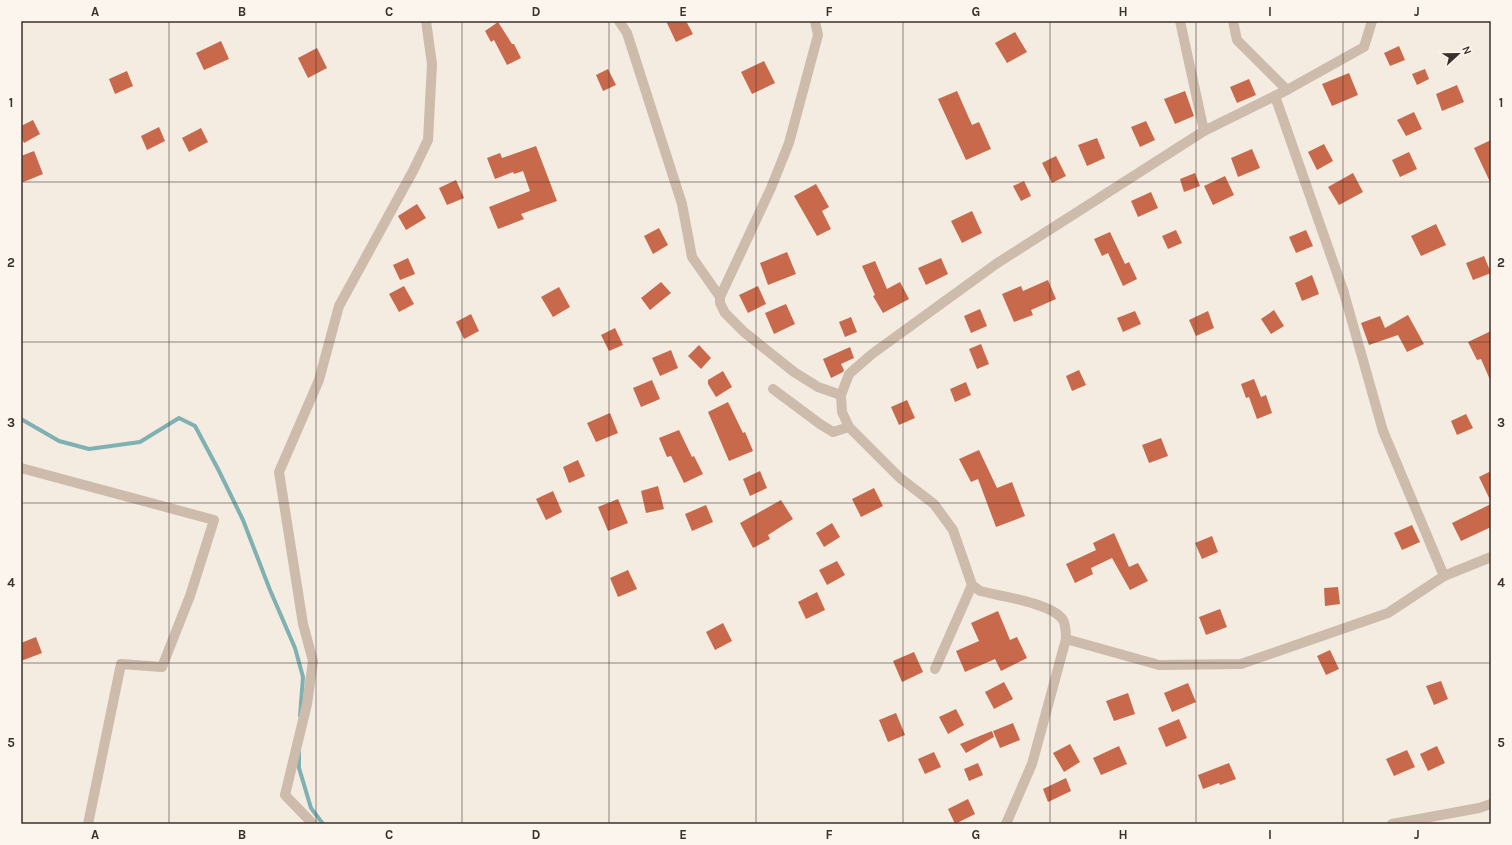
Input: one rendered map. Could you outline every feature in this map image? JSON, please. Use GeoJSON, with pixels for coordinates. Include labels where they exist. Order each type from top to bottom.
{"type":"FeatureCollection","features":[{"type":"Feature","properties":{"kind":"street"},"geometry":{"type":"LineString","coordinates":[[312,824],[284,794],[304,715],[313,661],[303,624],[279,472],[319,380],[339,306],[413,171],[428,140],[432,64],[426,21]]}},
{"type":"Feature","properties":{"kind":"street"},"geometry":{"type":"LineString","coordinates":[[619,21],[627,33],[682,204],[692,257],[720,297]]}},
{"type":"Feature","properties":{"kind":"street"},"geometry":{"type":"LineString","coordinates":[[815,21],[818,35],[789,144],[771,188],[720,297],[720,303],[725,313],[744,332],[794,372],[818,387],[841,395]]}},
{"type":"Feature","properties":{"kind":"street"},"geometry":{"type":"LineString","coordinates":[[1180,21],[1204,131]]}},
{"type":"Feature","properties":{"kind":"street"},"geometry":{"type":"LineString","coordinates":[[1233,21],[1237,40],[1287,90]]}},
{"type":"Feature","properties":{"kind":"street"},"geometry":{"type":"LineString","coordinates":[[1006,824],[1032,764],[1066,638],[1066,629],[1063,620],[1048,608],[980,591],[972,585],[953,530],[934,504],[900,478],[849,427],[842,412],[841,395],[850,374],[872,354],[920,318],[1003,260],[1204,131],[1287,90],[1364,47],[1372,21]]}},
{"type":"Feature","properties":{"kind":"street"},"geometry":{"type":"LineString","coordinates":[[1275,96],[1344,293],[1383,431],[1444,576]]}},
{"type":"Feature","properties":{"kind":"street"},"geometry":{"type":"LineString","coordinates":[[773,389],[820,424],[834,432],[849,427]]}},
{"type":"Feature","properties":{"kind":"street"},"geometry":{"type":"LineString","coordinates":[[21,468],[214,520],[190,596],[162,667],[121,664],[88,824]]}},
{"type":"Feature","properties":{"kind":"street"},"geometry":{"type":"LineString","coordinates":[[1066,638],[1159,665],[1241,664],[1388,612],[1444,576],[1491,557]]}},
{"type":"Feature","properties":{"kind":"street"},"geometry":{"type":"LineString","coordinates":[[935,669],[972,585]]}},
{"type":"Feature","properties":{"kind":"street"},"geometry":{"type":"LineString","coordinates":[[1392,824],[1491,804]]}},
{"type":"Feature","properties":{"kind":"building"},"geometry":{"type":"Polygon","coordinates":[[[666,21],[686,21],[693,34],[676,42],[666,21]]]}},
{"type":"Feature","properties":{"kind":"building"},"geometry":{"type":"Polygon","coordinates":[[[498,22],[512,44],[514,44],[521,58],[507,65],[494,40],[491,42],[485,31],[498,22]]]}},
{"type":"Feature","properties":{"kind":"building"},"geometry":{"type":"Polygon","coordinates":[[[1015,32],[1027,52],[1007,63],[995,43],[1015,32]]]}},
{"type":"Feature","properties":{"kind":"building"},"geometry":{"type":"Polygon","coordinates":[[[221,41],[229,59],[204,70],[196,53],[221,41]]]}},
{"type":"Feature","properties":{"kind":"building"},"geometry":{"type":"Polygon","coordinates":[[[1399,46],[1405,60],[1390,66],[1384,53],[1399,46]]]}},
{"type":"Feature","properties":{"kind":"building"},"geometry":{"type":"Polygon","coordinates":[[[317,48],[327,68],[308,78],[298,58],[317,48]]]}},
{"type":"Feature","properties":{"kind":"building"},"geometry":{"type":"Polygon","coordinates":[[[764,61],[775,83],[752,94],[741,72],[764,61]]]}},
{"type":"Feature","properties":{"kind":"building"},"geometry":{"type":"Polygon","coordinates":[[[608,69],[616,85],[603,91],[596,75],[608,69]]]}},
{"type":"Feature","properties":{"kind":"building"},"geometry":{"type":"Polygon","coordinates":[[[1425,69],[1429,79],[1417,85],[1412,74],[1425,69]]]}},
{"type":"Feature","properties":{"kind":"building"},"geometry":{"type":"Polygon","coordinates":[[[127,71],[133,86],[115,94],[109,79],[127,71]]]}},
{"type":"Feature","properties":{"kind":"building"},"geometry":{"type":"Polygon","coordinates":[[[1349,73],[1358,95],[1332,106],[1322,84],[1349,73]]]}},
{"type":"Feature","properties":{"kind":"building"},"geometry":{"type":"Polygon","coordinates":[[[1249,79],[1256,95],[1237,103],[1230,87],[1249,79]]]}},
{"type":"Feature","properties":{"kind":"building"},"geometry":{"type":"Polygon","coordinates":[[[1457,85],[1464,102],[1442,111],[1436,94],[1457,85]]]}},
{"type":"Feature","properties":{"kind":"building"},"geometry":{"type":"Polygon","coordinates":[[[957,91],[972,125],[979,122],[991,149],[966,160],[938,99],[957,91]]]}},
{"type":"Feature","properties":{"kind":"building"},"geometry":{"type":"Polygon","coordinates":[[[1185,91],[1194,116],[1175,124],[1164,99],[1185,91]]]}},
{"type":"Feature","properties":{"kind":"building"},"geometry":{"type":"Polygon","coordinates":[[[1414,112],[1422,129],[1406,136],[1397,120],[1414,112]]]}},
{"type":"Feature","properties":{"kind":"building"},"geometry":{"type":"Polygon","coordinates":[[[33,120],[40,134],[24,143],[21,137],[21,126],[33,120]]]}},
{"type":"Feature","properties":{"kind":"building"},"geometry":{"type":"Polygon","coordinates":[[[1146,121],[1155,140],[1140,147],[1131,127],[1146,121]]]}},
{"type":"Feature","properties":{"kind":"building"},"geometry":{"type":"Polygon","coordinates":[[[159,127],[165,141],[147,150],[141,136],[159,127]]]}},
{"type":"Feature","properties":{"kind":"building"},"geometry":{"type":"Polygon","coordinates":[[[201,128],[208,142],[189,152],[182,138],[201,128]]]}},
{"type":"Feature","properties":{"kind":"building"},"geometry":{"type":"Polygon","coordinates":[[[1097,138],[1105,158],[1087,166],[1078,145],[1097,138]]]}},
{"type":"Feature","properties":{"kind":"building"},"geometry":{"type":"Polygon","coordinates":[[[1491,140],[1491,184],[1474,148],[1491,140]]]}},
{"type":"Feature","properties":{"kind":"building"},"geometry":{"type":"Polygon","coordinates":[[[1324,144],[1333,161],[1317,170],[1308,152],[1324,144]]]}},
{"type":"Feature","properties":{"kind":"building"},"geometry":{"type":"Polygon","coordinates":[[[536,146],[557,201],[521,214],[524,219],[498,229],[489,207],[530,191],[523,171],[514,174],[513,172],[495,179],[487,158],[500,153],[502,158],[536,146]]]}},
{"type":"Feature","properties":{"kind":"building"},"geometry":{"type":"Polygon","coordinates":[[[1252,149],[1260,168],[1238,177],[1231,158],[1252,149]]]}},
{"type":"Feature","properties":{"kind":"building"},"geometry":{"type":"Polygon","coordinates":[[[34,151],[43,174],[21,183],[21,156],[34,151]]]}},
{"type":"Feature","properties":{"kind":"building"},"geometry":{"type":"Polygon","coordinates":[[[1409,152],[1417,169],[1400,177],[1392,160],[1409,152]]]}},
{"type":"Feature","properties":{"kind":"building"},"geometry":{"type":"Polygon","coordinates":[[[1056,156],[1066,176],[1052,183],[1042,163],[1056,156]]]}},
{"type":"Feature","properties":{"kind":"building"},"geometry":{"type":"Polygon","coordinates":[[[1195,173],[1200,186],[1184,192],[1180,179],[1195,173]]]}},
{"type":"Feature","properties":{"kind":"building"},"geometry":{"type":"Polygon","coordinates":[[[1353,173],[1363,192],[1339,205],[1328,187],[1353,173]]]}},
{"type":"Feature","properties":{"kind":"building"},"geometry":{"type":"Polygon","coordinates":[[[1225,176],[1234,195],[1213,205],[1204,186],[1225,176]]]}},
{"type":"Feature","properties":{"kind":"building"},"geometry":{"type":"Polygon","coordinates":[[[456,180],[464,198],[447,205],[439,188],[456,180]]]}},
{"type":"Feature","properties":{"kind":"building"},"geometry":{"type":"Polygon","coordinates":[[[1024,181],[1031,196],[1021,201],[1013,186],[1024,181]]]}},
{"type":"Feature","properties":{"kind":"building"},"geometry":{"type":"Polygon","coordinates":[[[816,184],[829,207],[822,211],[831,229],[817,236],[794,196],[816,184]]]}},
{"type":"Feature","properties":{"kind":"building"},"geometry":{"type":"Polygon","coordinates":[[[1151,192],[1158,208],[1138,217],[1131,201],[1151,192]]]}},
{"type":"Feature","properties":{"kind":"building"},"geometry":{"type":"Polygon","coordinates":[[[417,204],[426,218],[406,230],[398,216],[417,204]]]}},
{"type":"Feature","properties":{"kind":"building"},"geometry":{"type":"Polygon","coordinates":[[[972,211],[982,233],[962,243],[951,221],[972,211]]]}},
{"type":"Feature","properties":{"kind":"building"},"geometry":{"type":"Polygon","coordinates":[[[1436,224],[1446,245],[1421,256],[1411,236],[1436,224]]]}},
{"type":"Feature","properties":{"kind":"building"},"geometry":{"type":"Polygon","coordinates":[[[659,228],[668,245],[653,254],[644,236],[659,228]]]}},
{"type":"Feature","properties":{"kind":"building"},"geometry":{"type":"Polygon","coordinates":[[[1176,230],[1182,243],[1168,249],[1162,236],[1176,230]]]}},
{"type":"Feature","properties":{"kind":"building"},"geometry":{"type":"Polygon","coordinates":[[[1306,230],[1313,246],[1296,253],[1289,237],[1306,230]]]}},
{"type":"Feature","properties":{"kind":"building"},"geometry":{"type":"Polygon","coordinates":[[[1110,232],[1125,264],[1129,262],[1137,279],[1123,286],[1108,253],[1102,256],[1094,239],[1110,232]]]}},
{"type":"Feature","properties":{"kind":"building"},"geometry":{"type":"Polygon","coordinates":[[[787,252],[796,274],[768,285],[760,263],[787,252]]]}},
{"type":"Feature","properties":{"kind":"building"},"geometry":{"type":"Polygon","coordinates":[[[1484,256],[1491,273],[1473,280],[1466,263],[1484,256]]]}},
{"type":"Feature","properties":{"kind":"building"},"geometry":{"type":"Polygon","coordinates":[[[408,258],[415,274],[400,280],[393,265],[408,258]]]}},
{"type":"Feature","properties":{"kind":"building"},"geometry":{"type":"Polygon","coordinates":[[[941,258],[948,274],[926,285],[918,268],[941,258]]]}},
{"type":"Feature","properties":{"kind":"building"},"geometry":{"type":"Polygon","coordinates":[[[875,261],[887,289],[900,282],[909,299],[883,313],[873,296],[875,295],[862,266],[875,261]]]}},
{"type":"Feature","properties":{"kind":"building"},"geometry":{"type":"Polygon","coordinates":[[[1312,275],[1319,294],[1302,301],[1295,283],[1312,275]]]}},
{"type":"Feature","properties":{"kind":"building"},"geometry":{"type":"Polygon","coordinates":[[[1048,280],[1056,299],[1031,310],[1033,315],[1014,322],[1002,294],[1021,286],[1023,291],[1048,280]]]}},
{"type":"Feature","properties":{"kind":"building"},"geometry":{"type":"Polygon","coordinates":[[[661,282],[671,293],[650,310],[641,298],[661,282]]]}},
{"type":"Feature","properties":{"kind":"building"},"geometry":{"type":"Polygon","coordinates":[[[404,286],[414,304],[399,312],[389,294],[404,286]]]}},
{"type":"Feature","properties":{"kind":"building"},"geometry":{"type":"Polygon","coordinates":[[[758,286],[766,304],[748,313],[739,295],[758,286]]]}},
{"type":"Feature","properties":{"kind":"building"},"geometry":{"type":"Polygon","coordinates":[[[559,287],[570,307],[553,317],[541,297],[559,287]]]}},
{"type":"Feature","properties":{"kind":"building"},"geometry":{"type":"Polygon","coordinates":[[[786,304],[795,324],[774,334],[765,313],[786,304]]]}},
{"type":"Feature","properties":{"kind":"building"},"geometry":{"type":"Polygon","coordinates":[[[980,309],[987,326],[971,333],[964,316],[980,309]]]}},
{"type":"Feature","properties":{"kind":"building"},"geometry":{"type":"Polygon","coordinates":[[[1274,310],[1284,326],[1271,334],[1261,319],[1274,310]]]}},
{"type":"Feature","properties":{"kind":"building"},"geometry":{"type":"Polygon","coordinates":[[[1135,311],[1141,324],[1123,332],[1117,318],[1135,311]]]}},
{"type":"Feature","properties":{"kind":"building"},"geometry":{"type":"Polygon","coordinates":[[[1208,311],[1214,328],[1196,336],[1189,320],[1208,311]]]}},
{"type":"Feature","properties":{"kind":"building"},"geometry":{"type":"Polygon","coordinates":[[[471,314],[479,331],[464,339],[456,322],[471,314]]]}},
{"type":"Feature","properties":{"kind":"building"},"geometry":{"type":"Polygon","coordinates":[[[1408,315],[1424,344],[1407,352],[1398,335],[1369,345],[1361,323],[1380,316],[1385,328],[1408,315]]]}},
{"type":"Feature","properties":{"kind":"building"},"geometry":{"type":"Polygon","coordinates":[[[851,317],[857,332],[845,337],[839,322],[851,317]]]}},
{"type":"Feature","properties":{"kind":"building"},"geometry":{"type":"Polygon","coordinates":[[[615,328],[623,345],[609,351],[601,335],[615,328]]]}},
{"type":"Feature","properties":{"kind":"building"},"geometry":{"type":"Polygon","coordinates":[[[1491,331],[1491,382],[1481,359],[1477,360],[1468,342],[1491,331]]]}},
{"type":"Feature","properties":{"kind":"building"},"geometry":{"type":"Polygon","coordinates":[[[981,344],[989,364],[977,369],[969,349],[981,344]]]}},
{"type":"Feature","properties":{"kind":"building"},"geometry":{"type":"Polygon","coordinates":[[[699,345],[711,358],[701,369],[688,356],[699,345]]]}},
{"type":"Feature","properties":{"kind":"building"},"geometry":{"type":"Polygon","coordinates":[[[850,347],[854,358],[841,364],[844,370],[843,372],[831,378],[823,359],[850,347]]]}},
{"type":"Feature","properties":{"kind":"building"},"geometry":{"type":"Polygon","coordinates":[[[671,350],[678,368],[660,376],[652,358],[671,350]]]}},
{"type":"Feature","properties":{"kind":"building"},"geometry":{"type":"Polygon","coordinates":[[[1079,370],[1086,385],[1072,391],[1066,376],[1079,370]]]}},
{"type":"Feature","properties":{"kind":"building"},"geometry":{"type":"Polygon","coordinates":[[[723,371],[732,387],[716,397],[708,384],[708,380],[723,371]]]}},
{"type":"Feature","properties":{"kind":"building"},"geometry":{"type":"Polygon","coordinates":[[[1254,379],[1261,397],[1266,395],[1272,413],[1257,419],[1249,397],[1246,398],[1241,384],[1254,379]]]}},
{"type":"Feature","properties":{"kind":"building"},"geometry":{"type":"Polygon","coordinates":[[[652,380],[660,399],[641,407],[633,388],[652,380]]]}},
{"type":"Feature","properties":{"kind":"building"},"geometry":{"type":"Polygon","coordinates":[[[966,382],[971,395],[955,402],[950,389],[966,382]]]}},
{"type":"Feature","properties":{"kind":"building"},"geometry":{"type":"Polygon","coordinates":[[[907,400],[915,418],[899,425],[891,407],[907,400]]]}},
{"type":"Feature","properties":{"kind":"building"},"geometry":{"type":"Polygon","coordinates":[[[728,402],[743,433],[745,432],[753,451],[729,461],[708,412],[728,402]]]}},
{"type":"Feature","properties":{"kind":"building"},"geometry":{"type":"Polygon","coordinates":[[[610,413],[618,433],[596,442],[587,423],[610,413]]]}},
{"type":"Feature","properties":{"kind":"building"},"geometry":{"type":"Polygon","coordinates":[[[1466,414],[1473,428],[1457,435],[1451,421],[1466,414]]]}},
{"type":"Feature","properties":{"kind":"building"},"geometry":{"type":"Polygon","coordinates":[[[679,430],[692,457],[694,456],[703,474],[684,483],[671,456],[667,457],[659,438],[679,430]]]}},
{"type":"Feature","properties":{"kind":"building"},"geometry":{"type":"Polygon","coordinates":[[[1161,438],[1168,456],[1149,463],[1142,445],[1161,438]]]}},
{"type":"Feature","properties":{"kind":"building"},"geometry":{"type":"Polygon","coordinates":[[[979,450],[997,488],[1012,482],[1025,516],[996,527],[978,479],[971,482],[959,459],[979,450]]]}},
{"type":"Feature","properties":{"kind":"building"},"geometry":{"type":"Polygon","coordinates":[[[578,460],[585,476],[569,483],[563,467],[578,460]]]}},
{"type":"Feature","properties":{"kind":"building"},"geometry":{"type":"Polygon","coordinates":[[[760,471],[767,488],[750,496],[743,479],[760,471]]]}},
{"type":"Feature","properties":{"kind":"building"},"geometry":{"type":"Polygon","coordinates":[[[1491,471],[1491,502],[1479,477],[1491,471]]]}},
{"type":"Feature","properties":{"kind":"building"},"geometry":{"type":"Polygon","coordinates":[[[658,486],[664,509],[646,513],[641,491],[658,486]]]}},
{"type":"Feature","properties":{"kind":"building"},"geometry":{"type":"Polygon","coordinates":[[[874,488],[883,506],[861,517],[852,499],[874,488]]]}},
{"type":"Feature","properties":{"kind":"building"},"geometry":{"type":"Polygon","coordinates":[[[553,491],[562,512],[546,520],[536,499],[553,491]]]}},
{"type":"Feature","properties":{"kind":"building"},"geometry":{"type":"Polygon","coordinates":[[[618,499],[628,523],[608,531],[598,507],[618,499]]]}},
{"type":"Feature","properties":{"kind":"building"},"geometry":{"type":"Polygon","coordinates":[[[781,500],[793,519],[768,535],[770,539],[753,548],[740,523],[781,500]]]}},
{"type":"Feature","properties":{"kind":"building"},"geometry":{"type":"Polygon","coordinates":[[[1491,504],[1491,527],[1461,541],[1452,523],[1491,504]]]}},
{"type":"Feature","properties":{"kind":"building"},"geometry":{"type":"Polygon","coordinates":[[[706,505],[713,522],[692,531],[685,514],[706,505]]]}},
{"type":"Feature","properties":{"kind":"building"},"geometry":{"type":"Polygon","coordinates":[[[832,523],[840,537],[824,547],[816,533],[832,523]]]}},
{"type":"Feature","properties":{"kind":"building"},"geometry":{"type":"Polygon","coordinates":[[[1412,525],[1420,542],[1402,550],[1394,533],[1412,525]]]}},
{"type":"Feature","properties":{"kind":"building"},"geometry":{"type":"Polygon","coordinates":[[[1114,533],[1129,567],[1138,563],[1148,581],[1130,590],[1112,558],[1091,568],[1093,574],[1075,583],[1066,564],[1096,550],[1093,543],[1114,533]]]}},
{"type":"Feature","properties":{"kind":"building"},"geometry":{"type":"Polygon","coordinates":[[[1212,536],[1218,552],[1202,559],[1195,543],[1212,536]]]}},
{"type":"Feature","properties":{"kind":"building"},"geometry":{"type":"Polygon","coordinates":[[[837,561],[845,575],[827,585],[819,570],[837,561]]]}},
{"type":"Feature","properties":{"kind":"building"},"geometry":{"type":"Polygon","coordinates":[[[628,570],[637,589],[618,597],[610,578],[628,570]]]}},
{"type":"Feature","properties":{"kind":"building"},"geometry":{"type":"Polygon","coordinates":[[[1338,587],[1340,604],[1325,606],[1324,588],[1338,587]]]}},
{"type":"Feature","properties":{"kind":"building"},"geometry":{"type":"Polygon","coordinates":[[[817,592],[825,610],[806,619],[798,602],[817,592]]]}},
{"type":"Feature","properties":{"kind":"building"},"geometry":{"type":"Polygon","coordinates":[[[1220,609],[1227,627],[1206,635],[1199,617],[1220,609]]]}},
{"type":"Feature","properties":{"kind":"building"},"geometry":{"type":"Polygon","coordinates":[[[998,611],[1010,640],[1017,637],[1027,658],[1001,671],[995,659],[965,672],[956,651],[979,641],[971,623],[998,611]]]}},
{"type":"Feature","properties":{"kind":"building"},"geometry":{"type":"Polygon","coordinates":[[[723,623],[732,641],[715,650],[706,632],[723,623]]]}},
{"type":"Feature","properties":{"kind":"building"},"geometry":{"type":"Polygon","coordinates":[[[36,637],[42,653],[21,661],[21,643],[36,637]]]}},
{"type":"Feature","properties":{"kind":"building"},"geometry":{"type":"Polygon","coordinates":[[[1330,650],[1339,669],[1326,675],[1317,656],[1330,650]]]}},
{"type":"Feature","properties":{"kind":"building"},"geometry":{"type":"Polygon","coordinates":[[[914,652],[923,672],[902,682],[893,661],[914,652]]]}},
{"type":"Feature","properties":{"kind":"building"},"geometry":{"type":"Polygon","coordinates":[[[1441,681],[1448,699],[1434,705],[1426,686],[1441,681]]]}},
{"type":"Feature","properties":{"kind":"building"},"geometry":{"type":"Polygon","coordinates":[[[1004,682],[1013,699],[994,709],[985,692],[1004,682]]]}},
{"type":"Feature","properties":{"kind":"building"},"geometry":{"type":"Polygon","coordinates":[[[1188,683],[1196,702],[1172,712],[1164,693],[1188,683]]]}},
{"type":"Feature","properties":{"kind":"building"},"geometry":{"type":"Polygon","coordinates":[[[1128,693],[1135,714],[1114,721],[1106,701],[1128,693]]]}},
{"type":"Feature","properties":{"kind":"building"},"geometry":{"type":"Polygon","coordinates":[[[956,709],[964,725],[948,734],[939,717],[956,709]]]}},
{"type":"Feature","properties":{"kind":"building"},"geometry":{"type":"Polygon","coordinates":[[[896,713],[905,735],[888,742],[879,720],[896,713]]]}},
{"type":"Feature","properties":{"kind":"building"},"geometry":{"type":"Polygon","coordinates":[[[1179,719],[1187,738],[1166,747],[1158,728],[1179,719]]]}},
{"type":"Feature","properties":{"kind":"building"},"geometry":{"type":"Polygon","coordinates":[[[1013,723],[1020,740],[1000,748],[993,731],[1013,723]]]}},
{"type":"Feature","properties":{"kind":"building"},"geometry":{"type":"Polygon","coordinates":[[[992,731],[994,737],[966,753],[960,744],[992,731]]]}},
{"type":"Feature","properties":{"kind":"building"},"geometry":{"type":"Polygon","coordinates":[[[1070,744],[1080,762],[1064,772],[1053,753],[1070,744]]]}},
{"type":"Feature","properties":{"kind":"building"},"geometry":{"type":"Polygon","coordinates":[[[1119,746],[1127,764],[1101,775],[1093,758],[1119,746]]]}},
{"type":"Feature","properties":{"kind":"building"},"geometry":{"type":"Polygon","coordinates":[[[1437,746],[1445,763],[1428,771],[1420,754],[1437,746]]]}},
{"type":"Feature","properties":{"kind":"building"},"geometry":{"type":"Polygon","coordinates":[[[1407,750],[1415,767],[1394,776],[1386,759],[1407,750]]]}},
{"type":"Feature","properties":{"kind":"building"},"geometry":{"type":"Polygon","coordinates":[[[934,752],[941,767],[925,774],[918,759],[934,752]]]}},
{"type":"Feature","properties":{"kind":"building"},"geometry":{"type":"Polygon","coordinates":[[[978,763],[983,775],[969,781],[964,769],[978,763]]]}},
{"type":"Feature","properties":{"kind":"building"},"geometry":{"type":"Polygon","coordinates":[[[1229,763],[1236,779],[1203,789],[1198,775],[1229,763]]]}},
{"type":"Feature","properties":{"kind":"building"},"geometry":{"type":"Polygon","coordinates":[[[1066,778],[1071,791],[1048,802],[1043,789],[1066,778]]]}},
{"type":"Feature","properties":{"kind":"building"},"geometry":{"type":"Polygon","coordinates":[[[968,799],[975,814],[955,824],[948,809],[968,799]]]}},
{"type":"Feature","properties":{"kind":"waterway"},"geometry":{"type":"LineString","coordinates":[[21,419],[59,441],[89,449],[140,442],[179,418],[195,426],[243,520],[270,590],[295,648],[303,677],[300,716]]}},
{"type":"Feature","properties":{"kind":"waterway"},"geometry":{"type":"LineString","coordinates":[[299,752],[299,768],[311,808],[323,824]]}}]}
